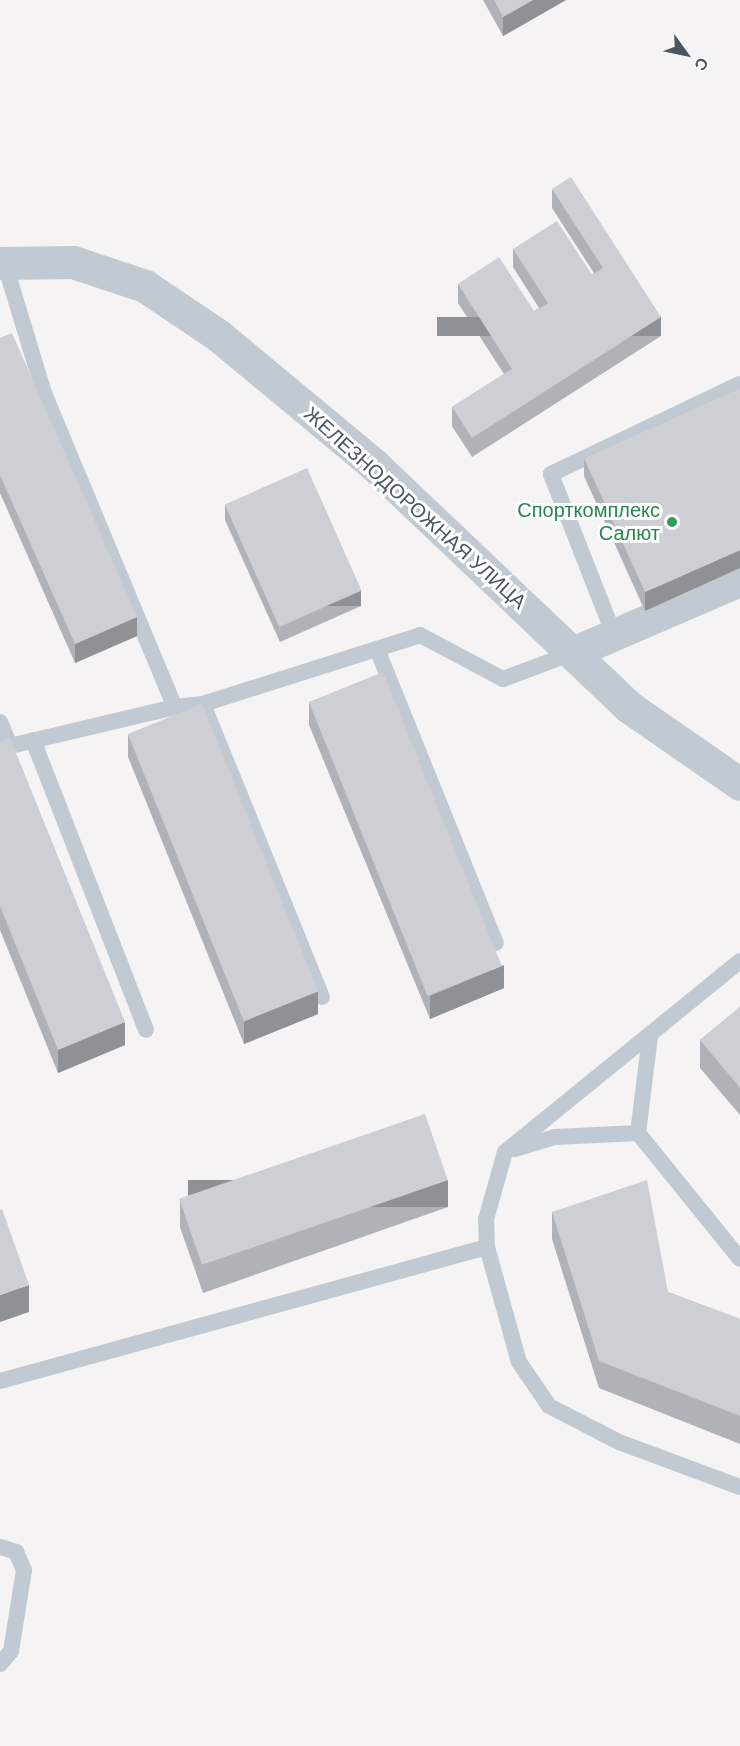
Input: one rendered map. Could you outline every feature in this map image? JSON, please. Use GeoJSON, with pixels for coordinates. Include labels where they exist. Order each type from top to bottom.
{"type":"FeatureCollection","features":[{"type":"Feature","properties":{"kind":"street","name":"ЖЕЛЕЗНОДОРОЖНАЯ УЛИЦА"},"geometry":{"type":"LineString","coordinates":[[2,258],[73,262],[145,286],[209,330],[373,465],[629,707],[740,784]]}},
{"type":"Feature","properties":{"kind":"street"},"geometry":{"type":"LineString","coordinates":[[573,653],[740,581]]}},
{"type":"Feature","properties":{"kind":"lane"},"geometry":{"type":"LineString","coordinates":[[2,258],[44,393],[175,707]]}},
{"type":"Feature","properties":{"kind":"lane"},"geometry":{"type":"LineString","coordinates":[[614,635],[551,474],[740,384]]}},
{"type":"Feature","properties":{"kind":"lane"},"geometry":{"type":"LineString","coordinates":[[0,722],[5,747],[175,707],[203,704],[420,635],[503,679],[573,653]]}},
{"type":"Feature","properties":{"kind":"lane"},"geometry":{"type":"LineString","coordinates":[[377,649],[496,943]]}},
{"type":"Feature","properties":{"kind":"lane"},"geometry":{"type":"LineString","coordinates":[[203,704],[322,997]]}},
{"type":"Feature","properties":{"kind":"lane"},"geometry":{"type":"LineString","coordinates":[[33,740],[146,1030]]}},
{"type":"Feature","properties":{"kind":"lane"},"geometry":{"type":"LineString","coordinates":[[740,961],[506,1152],[489,1198],[488,1247],[519,1362],[549,1406],[619,1442],[740,1487]]}},
{"type":"Feature","properties":{"kind":"lane"},"geometry":{"type":"LineString","coordinates":[[650,1036],[639,1133],[740,1259]]}},
{"type":"Feature","properties":{"kind":"lane"},"geometry":{"type":"LineString","coordinates":[[506,1152],[555,1137],[639,1133]]}},
{"type":"Feature","properties":{"kind":"lane"},"geometry":{"type":"LineString","coordinates":[[0,1381],[488,1247]]}},
{"type":"Feature","properties":{"kind":"lane"},"geometry":{"type":"LineString","coordinates":[[0,1547],[16,1552],[24,1570],[11,1651],[0,1664]]}},
{"type":"Feature","properties":{"kind":"building"},"geometry":{"type":"Polygon","coordinates":[[[494,0],[533,0],[503,17],[494,0]]]}},
{"type":"Feature","properties":{"kind":"building"},"geometry":{"type":"Polygon","coordinates":[[[571,177],[661,317],[472,438],[452,407],[512,369],[458,284],[499,257],[534,311],[548,303],[513,249],[557,221],[592,275],[603,268],[552,189],[571,177]]]}},
{"type":"Feature","properties":{"kind":"building"},"geometry":{"type":"Polygon","coordinates":[[[12,333],[137,617],[75,644],[0,475],[0,338],[12,333]]]}},
{"type":"Feature","properties":{"kind":"building","name":"Спорткомплекс Салют"},"geometry":{"type":"Polygon","coordinates":[[[740,388],[740,550],[645,592],[584,458],[740,388]]]}},
{"type":"Feature","properties":{"kind":"building"},"geometry":{"type":"Polygon","coordinates":[[[307,468],[362,590],[279,627],[225,505],[307,468]]]}},
{"type":"Feature","properties":{"kind":"building"},"geometry":{"type":"Polygon","coordinates":[[[383,672],[502,966],[428,996],[309,702],[383,672]]]}},
{"type":"Feature","properties":{"kind":"building"},"geometry":{"type":"Polygon","coordinates":[[[202,704],[318,991],[244,1021],[128,734],[202,704]]]}},
{"type":"Feature","properties":{"kind":"building"},"geometry":{"type":"Polygon","coordinates":[[[10,738],[125,1022],[58,1050],[0,906],[0,742],[10,738]]]}},
{"type":"Feature","properties":{"kind":"building"},"geometry":{"type":"Polygon","coordinates":[[[740,1007],[740,1088],[700,1040],[740,1007]]]}},
{"type":"Feature","properties":{"kind":"building"},"geometry":{"type":"Polygon","coordinates":[[[425,1114],[448,1180],[202,1265],[179,1199],[425,1114]]]}},
{"type":"Feature","properties":{"kind":"building"},"geometry":{"type":"Polygon","coordinates":[[[647,1180],[668,1292],[740,1319],[740,1416],[599,1361],[552,1212],[647,1180]]]}},
{"type":"Feature","properties":{"kind":"building"},"geometry":{"type":"Polygon","coordinates":[[[2,1209],[29,1285],[0,1295],[0,1210],[2,1209]]]}},
{"type":"Feature","properties":{"kind":"place","name":"Спорткомплекс Салют"},"geometry":{"type":"Point","coordinates":[672,522]}}]}
